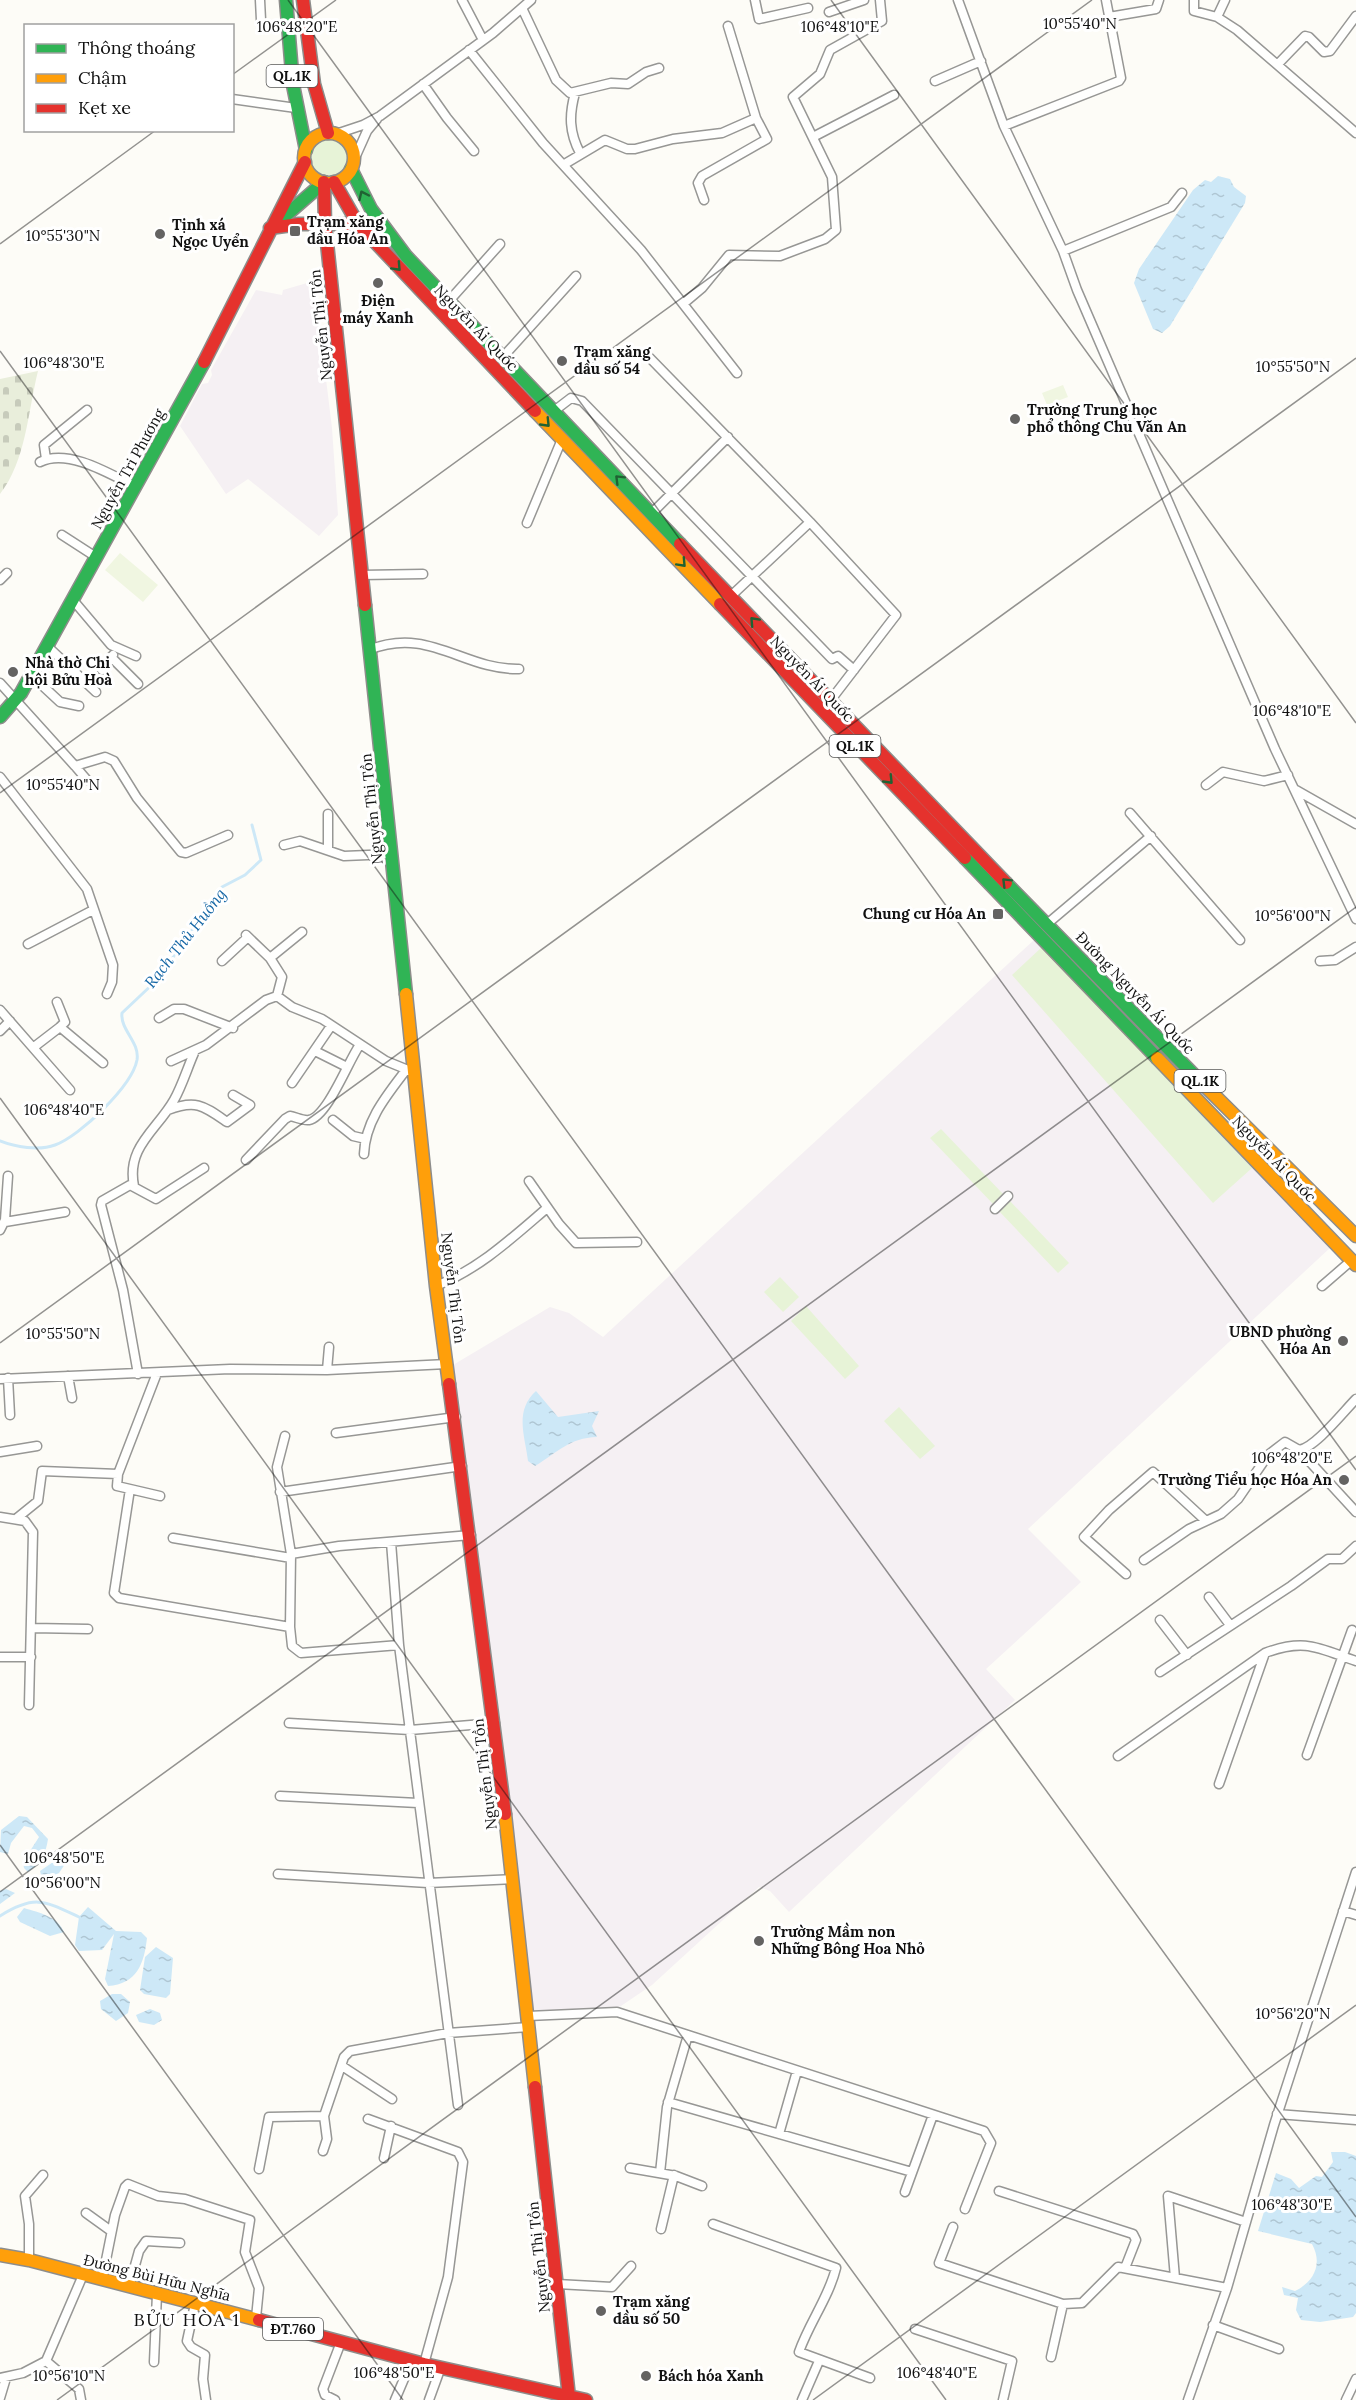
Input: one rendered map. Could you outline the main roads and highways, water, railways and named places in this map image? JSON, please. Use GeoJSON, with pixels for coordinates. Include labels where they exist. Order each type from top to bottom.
{"type":"FeatureCollection","features":[{"type":"Feature","properties":{"kind":"main road","name":"QL.1K"},"geometry":{"type":"LineString","coordinates":[[286,0],[296,108],[305,156]]}},
{"type":"Feature","properties":{"kind":"main road","name":"QL.1K"},"geometry":{"type":"LineString","coordinates":[[303,0],[314,84],[332,134]]}},
{"type":"Feature","properties":{"kind":"main road"},"geometry":{"type":"LineString","coordinates":[[332,134],[350,144],[352,165],[341,180],[329,182],[315,178],[305,156],[317,136],[332,134]]}},
{"type":"Feature","properties":{"kind":"main road","name":"Nguyễn Tri Phương"},"geometry":{"type":"LineString","coordinates":[[0,717],[15,700],[31,675],[200,371],[305,156]]}},
{"type":"Feature","properties":{"kind":"main road","name":"Nguyễn Ái Quốc"},"geometry":{"type":"LineString","coordinates":[[352,165],[365,201],[385,234],[830,701],[1047,924]]}},
{"type":"Feature","properties":{"kind":"main road","name":"Nguyễn Tri Phương"},"geometry":{"type":"LineString","coordinates":[[270,228],[329,182]]}},
{"type":"Feature","properties":{"kind":"main road","name":"Nguyễn Ái Quốc"},"geometry":{"type":"LineString","coordinates":[[329,182],[357,224],[1354,1262]]}},
{"type":"Feature","properties":{"kind":"main road","name":"Nguyễn Thị Tồn"},"geometry":{"type":"LineString","coordinates":[[329,182],[325,224],[392,854],[409,1071],[495,1723],[569,2398]]}},
{"type":"Feature","properties":{"kind":"main road"},"geometry":{"type":"LineString","coordinates":[[270,228],[357,224]]}},
{"type":"Feature","properties":{"kind":"main road"},"geometry":{"type":"LineString","coordinates":[[526,402],[537,393]]}},
{"type":"Feature","properties":{"kind":"main road"},"geometry":{"type":"LineString","coordinates":[[1036,933],[1047,924]]}},
{"type":"Feature","properties":{"kind":"main road","name":"Đường Nguyễn Ái Quốc"},"geometry":{"type":"LineString","coordinates":[[1047,924],[1356,1236]]}},
{"type":"Feature","properties":{"kind":"main road","name":"Đường Bùi Hữu Nghĩa"},"geometry":{"type":"LineString","coordinates":[[0,2255],[29,2260],[418,2362],[586,2400]]}},
{"type":"Feature","properties":{"kind":"water"},"geometry":{"type":"Polygon","coordinates":[[[1218,176],[1230,179],[1234,187],[1246,196],[1245,203],[1170,326],[1162,333],[1153,329],[1134,283],[1139,269],[1193,190],[1205,180],[1211,182],[1218,176]]]}},
{"type":"Feature","properties":{"kind":"water"},"geometry":{"type":"Polygon","coordinates":[[[536,1391],[558,1417],[599,1411],[592,1426],[597,1437],[571,1443],[535,1466],[528,1461],[523,1433],[523,1415],[529,1399],[536,1391]]]}},
{"type":"Feature","properties":{"kind":"water"},"geometry":{"type":"Polygon","coordinates":[[[19,1816],[27,1817],[48,1839],[42,1858],[28,1872],[23,1862],[39,1837],[32,1828],[24,1826],[11,1843],[8,1854],[0,1852],[1,1830],[19,1816]]]}},
{"type":"Feature","properties":{"kind":"water"},"geometry":{"type":"Polygon","coordinates":[[[59,1858],[65,1864],[59,1873],[46,1879],[41,1875],[40,1871],[59,1858]]]}},
{"type":"Feature","properties":{"kind":"water"},"geometry":{"type":"Polygon","coordinates":[[[6,1889],[15,1893],[0,1904],[0,1891],[6,1889]]]}},
{"type":"Feature","properties":{"kind":"water"},"geometry":{"type":"Polygon","coordinates":[[[88,1907],[116,1931],[141,1932],[147,1938],[141,1964],[132,1977],[126,1981],[108,1986],[105,1979],[114,1934],[102,1950],[79,1951],[75,1945],[79,1917],[88,1907]]]}},
{"type":"Feature","properties":{"kind":"water"},"geometry":{"type":"Polygon","coordinates":[[[24,1908],[57,1922],[64,1932],[50,1936],[20,1922],[17,1917],[24,1908]]]}},
{"type":"Feature","properties":{"kind":"water"},"geometry":{"type":"Polygon","coordinates":[[[156,1947],[173,1958],[170,1994],[166,1998],[144,1994],[140,1990],[145,1957],[156,1947]]]}},
{"type":"Feature","properties":{"kind":"water"},"geometry":{"type":"Polygon","coordinates":[[[112,1994],[121,1994],[130,2002],[128,2013],[116,2021],[101,2009],[100,2001],[112,1994]]]}},
{"type":"Feature","properties":{"kind":"water"},"geometry":{"type":"Polygon","coordinates":[[[150,2009],[160,2013],[162,2020],[154,2025],[139,2022],[136,2015],[150,2009]]]}},
{"type":"Feature","properties":{"kind":"water"},"geometry":{"type":"Polygon","coordinates":[[[1331,2152],[1345,2152],[1356,2156],[1356,2313],[1353,2317],[1320,2322],[1301,2320],[1296,2310],[1298,2298],[1284,2295],[1282,2287],[1295,2291],[1312,2277],[1317,2259],[1312,2244],[1258,2231],[1276,2173],[1291,2179],[1299,2188],[1316,2176],[1322,2177],[1333,2162],[1331,2152]]]}},
{"type":"Feature","properties":{"kind":"waterway","name":"Rạch Thủ Huồng"},"geometry":{"type":"LineString","coordinates":[[0,1141],[27,1147],[42,1148],[55,1145],[78,1132],[91,1121],[126,1083],[133,1071],[137,1054],[136,1047],[124,1025],[122,1013],[158,979],[222,887],[245,875],[261,860],[252,825]]}},
{"type":"Feature","properties":{"kind":"waterway"},"geometry":{"type":"LineString","coordinates":[[0,1916],[22,1905],[40,1902],[79,1917]]}},
{"type":"Feature","properties":{"kind":"place","name":"Trạm xăng dầu Hóa An"},"geometry":{"type":"Point","coordinates":[295,231]}},
{"type":"Feature","properties":{"kind":"place","name":"Tịnh xá Ngọc Uyển"},"geometry":{"type":"Point","coordinates":[160,234]}},
{"type":"Feature","properties":{"kind":"place","name":"Điện máy Xanh"},"geometry":{"type":"Point","coordinates":[378,283]}},
{"type":"Feature","properties":{"kind":"place","name":"Trạm xăng dầu số 54"},"geometry":{"type":"Point","coordinates":[562,361]}},
{"type":"Feature","properties":{"kind":"place","name":"Trường Trung học phổ thông Chu Văn An"},"geometry":{"type":"Point","coordinates":[1015,419]}},
{"type":"Feature","properties":{"kind":"place","name":"Nhà thờ Chi hội Bửu Hoà"},"geometry":{"type":"Point","coordinates":[13,672]}},
{"type":"Feature","properties":{"kind":"place","name":"Chung cư Hóa An"},"geometry":{"type":"Point","coordinates":[998,914]}},
{"type":"Feature","properties":{"kind":"place","name":"UBND phường Hóa An"},"geometry":{"type":"Point","coordinates":[1343,1341]}},
{"type":"Feature","properties":{"kind":"place","name":"Trường Tiểu học Hóa An"},"geometry":{"type":"Point","coordinates":[1344,1480]}},
{"type":"Feature","properties":{"kind":"place","name":"Trường Mầm non Những Bông Hoa Nhỏ"},"geometry":{"type":"Point","coordinates":[759,1941]}},
{"type":"Feature","properties":{"kind":"place","name":"Trạm xăng dầu số 50"},"geometry":{"type":"Point","coordinates":[601,2311]}},
{"type":"Feature","properties":{"kind":"place","name":"Bách hóa Xanh"},"geometry":{"type":"Point","coordinates":[646,2376]}},
{"type":"Feature","properties":{"kind":"district","name":"BỬU HÒA 1"},"geometry":{"type":"Point","coordinates":[187,2320]}}]}
